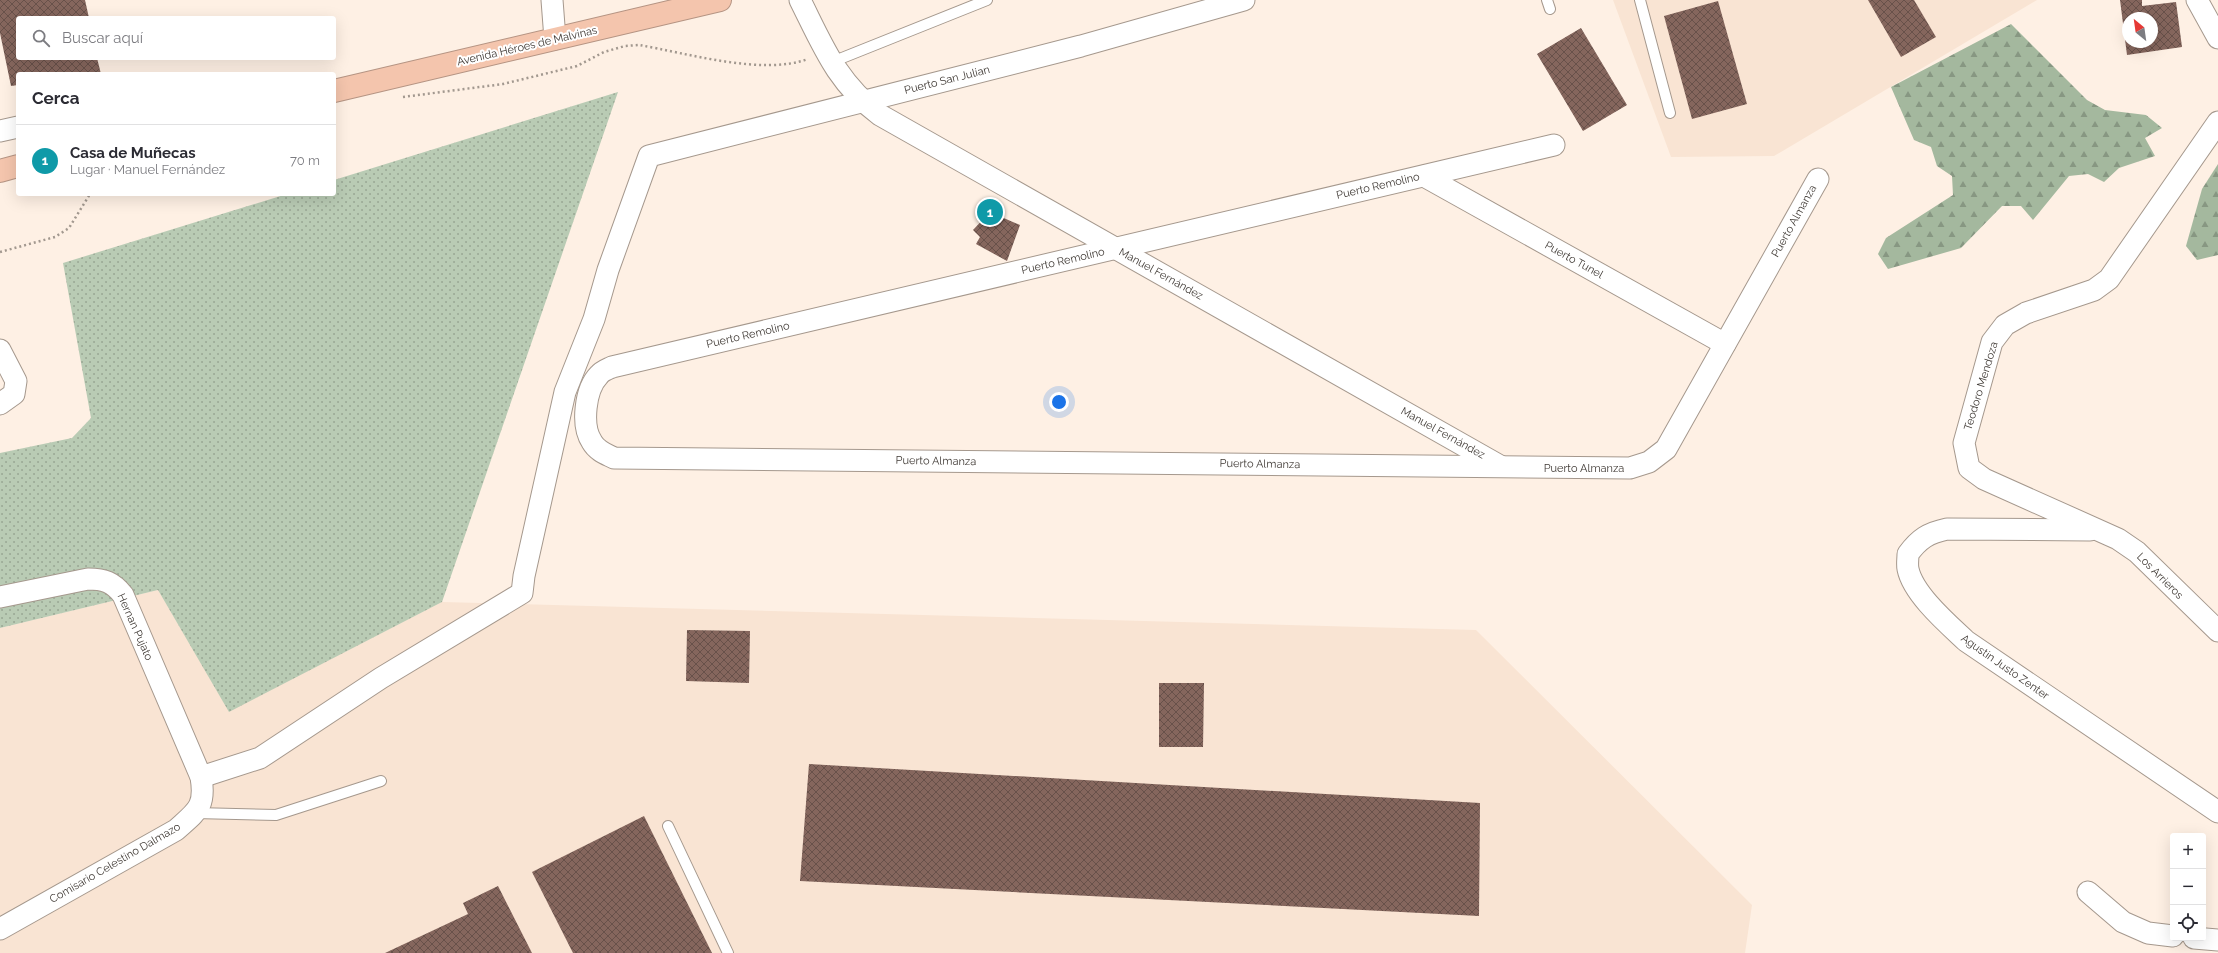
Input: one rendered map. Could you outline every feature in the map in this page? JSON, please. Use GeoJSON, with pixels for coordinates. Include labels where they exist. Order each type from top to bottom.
{"type":"FeatureCollection","features":[{"type":"Feature","properties":{"kind":"highway","name":"Avenida Héroes de Malvinas"},"geometry":{"type":"LineString","coordinates":[[336,91],[720,0]]}},
{"type":"Feature","properties":{"kind":"highway"},"geometry":{"type":"LineString","coordinates":[[0,171],[16,167]]}},
{"type":"Feature","properties":{"kind":"street"},"geometry":{"type":"LineString","coordinates":[[552,0],[555,38]]}},
{"type":"Feature","properties":{"kind":"street","name":"Manuel Fernández"},"geometry":{"type":"LineString","coordinates":[[800,0],[837,72],[862,102],[887,119],[1503,467]]}},
{"type":"Feature","properties":{"kind":"street","name":"Puerto San Julian"},"geometry":{"type":"LineString","coordinates":[[577,394],[594,318],[608,270],[649,156],[1089,44],[1244,0]]}},
{"type":"Feature","properties":{"kind":"street"},"geometry":{"type":"LineString","coordinates":[[2197,0],[2218,38]]}},
{"type":"Feature","properties":{"kind":"street","name":"Teodoro Mendoza"},"geometry":{"type":"LineString","coordinates":[[2097,530],[1984,479],[1969,468],[1964,443],[1992,342],[2005,325],[2026,313],[2094,290],[2109,279],[2218,122]]}},
{"type":"Feature","properties":{"kind":"street"},"geometry":{"type":"LineString","coordinates":[[0,131],[16,127]]}},
{"type":"Feature","properties":{"kind":"street","name":"Puerto Remolino"},"geometry":{"type":"LineString","coordinates":[[577,394],[599,374],[612,367],[1554,145]]}},
{"type":"Feature","properties":{"kind":"street","name":"Puerto Tunel"},"geometry":{"type":"LineString","coordinates":[[1424,176],[1725,344]]}},
{"type":"Feature","properties":{"kind":"street","name":"Puerto Almanza"},"geometry":{"type":"LineString","coordinates":[[577,394],[591,442],[599,450],[614,458],[1630,468],[1649,462],[1666,449],[1818,179]]}},
{"type":"Feature","properties":{"kind":"street"},"geometry":{"type":"LineString","coordinates":[[0,350],[16,381],[14,394],[0,404]]}},
{"type":"Feature","properties":{"kind":"street"},"geometry":{"type":"LineString","coordinates":[[201,777],[260,758],[381,678],[522,593],[524,576],[577,394]]}},
{"type":"Feature","properties":{"kind":"street","name":"Agustin Justo Zenter"},"geometry":{"type":"LineString","coordinates":[[2097,530],[1947,529],[1932,532],[1918,540],[1908,554],[1908,570],[1916,586],[1936,611],[1966,641],[2218,812]]}},
{"type":"Feature","properties":{"kind":"street","name":"Los Arrieros"},"geometry":{"type":"LineString","coordinates":[[2097,530],[2118,538],[2137,552],[2218,631]]}},
{"type":"Feature","properties":{"kind":"street","name":"Hernan Pujato"},"geometry":{"type":"LineString","coordinates":[[0,597],[88,579],[102,579],[116,586],[123,595],[201,777]]}},
{"type":"Feature","properties":{"kind":"street","name":"Comisario Celestino Dalmazo"},"geometry":{"type":"LineString","coordinates":[[0,929],[176,830],[195,813],[204,795],[201,777]]}},
{"type":"Feature","properties":{"kind":"street"},"geometry":{"type":"LineString","coordinates":[[2088,892],[2123,922],[2148,934],[2170,936]]}},
{"type":"Feature","properties":{"kind":"street"},"geometry":{"type":"LineString","coordinates":[[2206,939],[2218,940]]}},
{"type":"Feature","properties":{"kind":"lane"},"geometry":{"type":"LineString","coordinates":[[829,57],[986,0]]}},
{"type":"Feature","properties":{"kind":"lane"},"geometry":{"type":"LineString","coordinates":[[1640,0],[1670,113]]}},
{"type":"Feature","properties":{"kind":"lane"},"geometry":{"type":"LineString","coordinates":[[195,813],[276,815],[381,781]]}},
{"type":"Feature","properties":{"kind":"lane"},"geometry":{"type":"LineString","coordinates":[[668,826],[728,953]]}},
{"type":"Feature","properties":{"kind":"path"},"geometry":{"type":"LineString","coordinates":[[402,98],[503,84],[577,66],[604,52],[625,46],[639,45],[750,65],[765,66],[781,66],[829,57]]}},
{"type":"Feature","properties":{"kind":"path"},"geometry":{"type":"LineString","coordinates":[[0,252],[55,237],[69,228],[89,196]]}},
{"type":"Feature","properties":{"kind":"shaded area"},"geometry":{"type":"Polygon","coordinates":[[[1613,0],[2037,0],[1774,156],[1671,157],[1613,0]]]}},
{"type":"Feature","properties":{"kind":"shaded area"},"geometry":{"type":"Polygon","coordinates":[[[158,590],[229,711],[442,602],[1476,630],[1752,905],[1745,953],[0,953],[0,628],[158,590]]]}},
{"type":"Feature","properties":{"kind":"green space"},"geometry":{"type":"Polygon","coordinates":[[[2011,24],[2087,100],[2105,110],[2146,115],[2162,128],[2145,138],[2155,156],[2119,168],[2104,182],[2088,174],[2069,176],[2033,220],[2021,206],[2002,206],[1961,248],[1888,269],[1878,254],[1886,238],[1953,195],[1952,176],[1937,166],[1931,147],[1914,140],[1891,87],[2011,24]]]}},
{"type":"Feature","properties":{"kind":"green space"},"geometry":{"type":"Polygon","coordinates":[[[618,92],[442,602],[229,712],[158,590],[0,628],[0,453],[72,438],[91,418],[63,263],[281,196],[336,196],[336,179],[618,92]]]}},
{"type":"Feature","properties":{"kind":"green space"},"geometry":{"type":"Polygon","coordinates":[[[2218,164],[2218,255],[2197,260],[2186,246],[2202,189],[2218,164]]]}},
{"type":"Feature","properties":{"kind":"building"},"geometry":{"type":"Polygon","coordinates":[[[0,0],[85,0],[89,16],[16,16],[16,60],[98,60],[100,72],[16,72],[16,85],[11,86],[0,33],[0,0]]]}},
{"type":"Feature","properties":{"kind":"building"},"geometry":{"type":"Polygon","coordinates":[[[1868,0],[1914,0],[1936,37],[1901,57],[1868,0]]]}},
{"type":"Feature","properties":{"kind":"building"},"geometry":{"type":"Polygon","coordinates":[[[2120,0],[2142,0],[2142,6],[2176,2],[2182,47],[2127,55],[2126,48],[2158,48],[2158,12],[2122,12],[2122,16],[2120,0]]]}},
{"type":"Feature","properties":{"kind":"building"},"geometry":{"type":"Polygon","coordinates":[[[1718,1],[1747,104],[1692,119],[1664,16],[1718,1]]]}},
{"type":"Feature","properties":{"kind":"building"},"geometry":{"type":"Polygon","coordinates":[[[1581,28],[1627,105],[1583,131],[1537,54],[1581,28]]]}},
{"type":"Feature","properties":{"kind":"building"},"geometry":{"type":"Polygon","coordinates":[[[990,212],[1020,225],[1007,261],[976,244],[980,237],[973,230],[990,212]]]}},
{"type":"Feature","properties":{"kind":"building"},"geometry":{"type":"Polygon","coordinates":[[[687,630],[750,631],[749,683],[686,681],[687,630]]]}},
{"type":"Feature","properties":{"kind":"building"},"geometry":{"type":"Polygon","coordinates":[[[1159,683],[1204,683],[1203,747],[1159,747],[1159,683]]]}},
{"type":"Feature","properties":{"kind":"building"},"geometry":{"type":"Polygon","coordinates":[[[809,764],[1480,803],[1479,916],[800,881],[809,764]]]}},
{"type":"Feature","properties":{"kind":"building"},"geometry":{"type":"Polygon","coordinates":[[[644,816],[712,953],[573,953],[532,872],[644,816]]]}},
{"type":"Feature","properties":{"kind":"building"},"geometry":{"type":"Polygon","coordinates":[[[498,886],[532,953],[385,953],[468,914],[463,903],[498,886]]]}},
{"type":"Feature","properties":{"kind":"place","name":"Casa de Muñecas"},"geometry":{"type":"Point","coordinates":[990,212]}}]}
